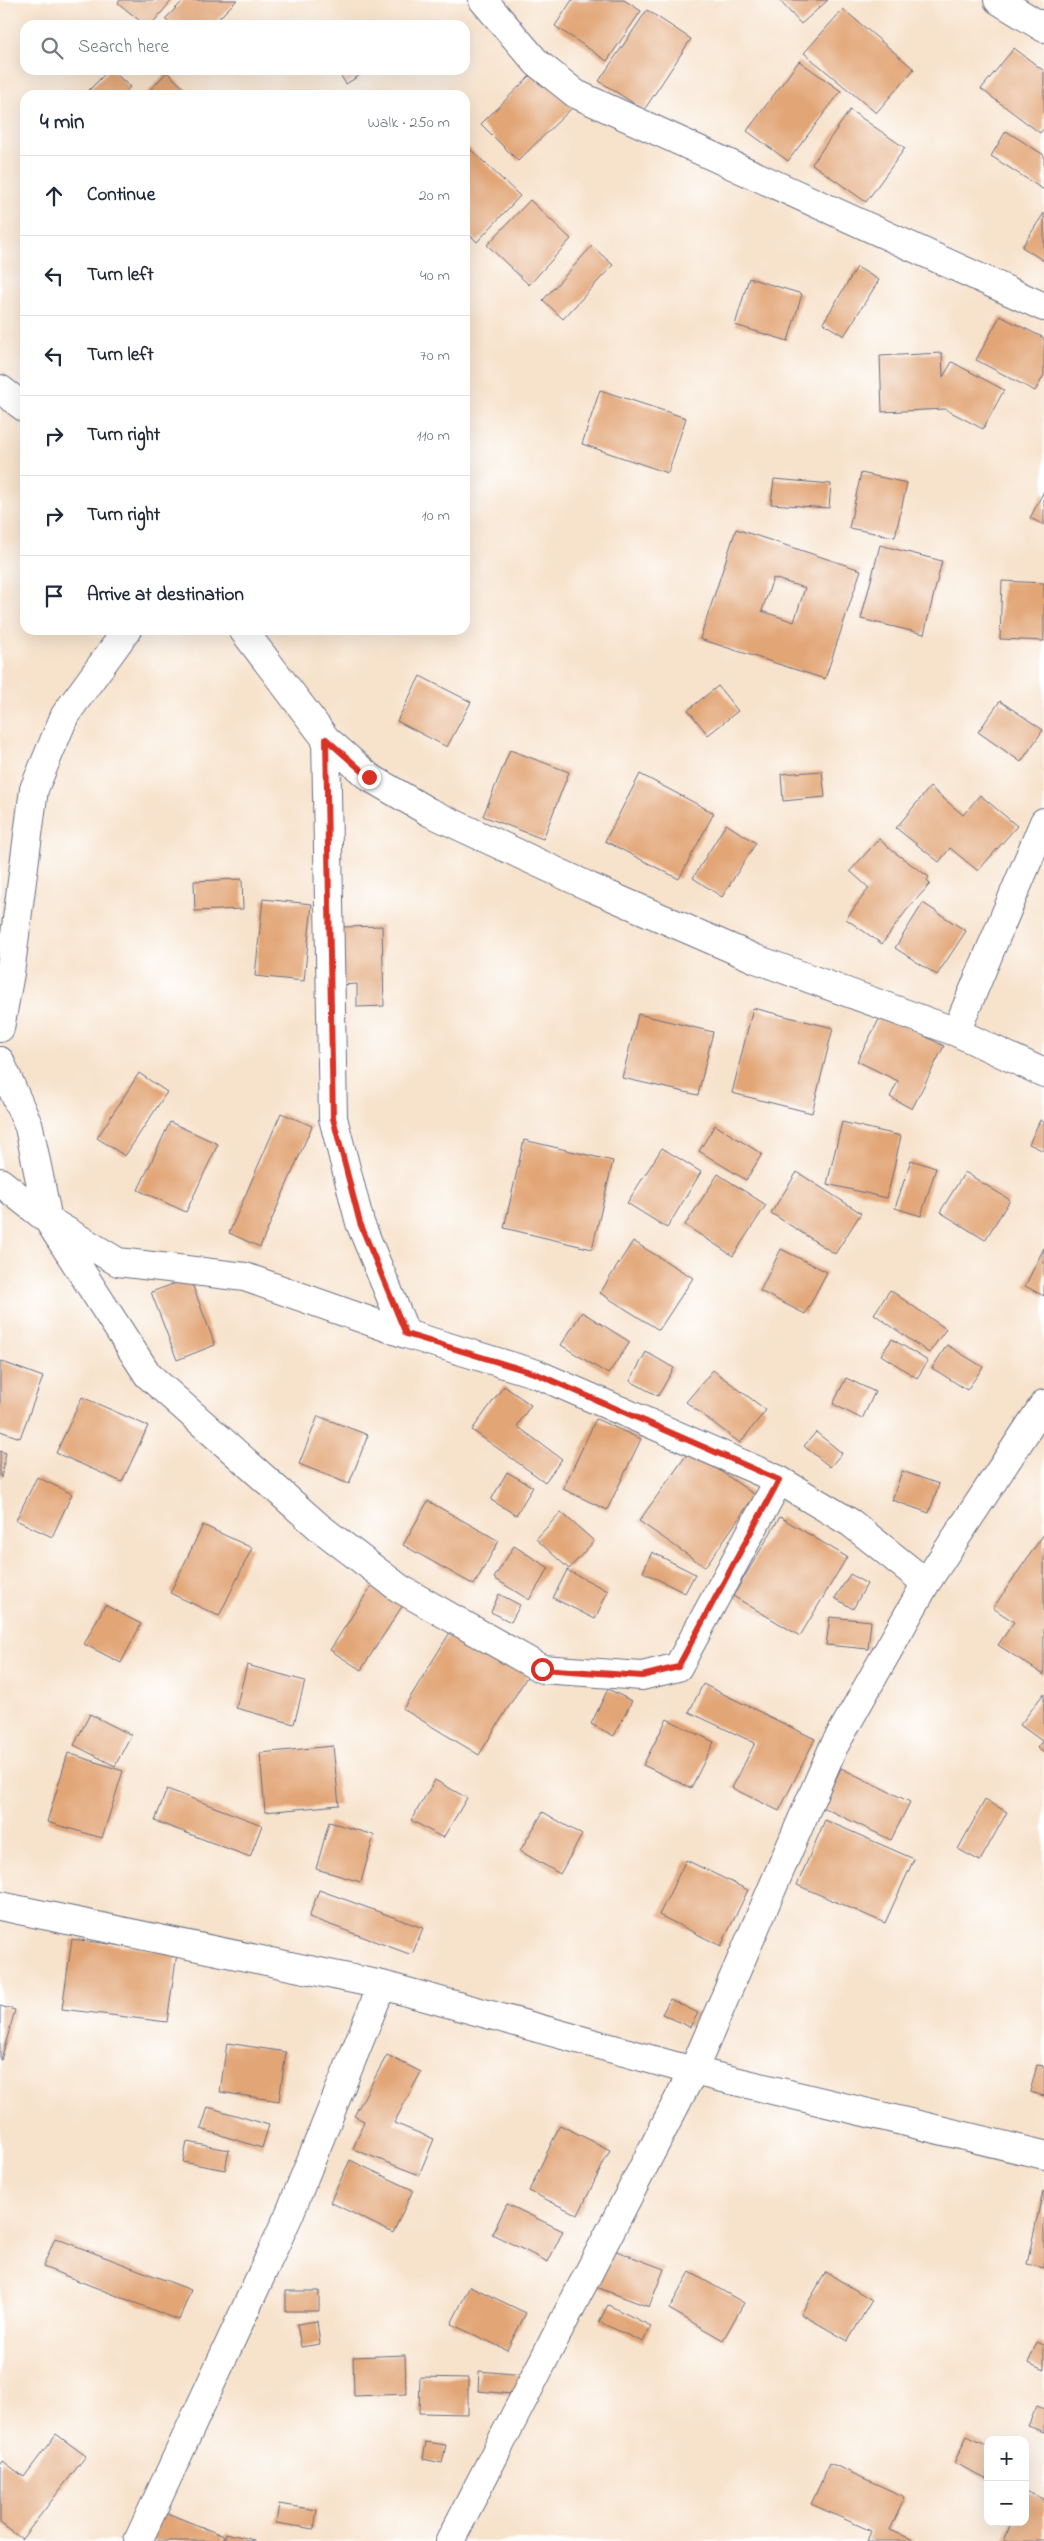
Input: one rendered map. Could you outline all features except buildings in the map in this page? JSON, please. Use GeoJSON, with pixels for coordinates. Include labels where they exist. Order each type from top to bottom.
{"type":"FeatureCollection","features":[{"type":"Feature","properties":{"kind":"street"},"geometry":{"type":"LineString","coordinates":[[483,0],[537,62],[576,94],[1044,307]]}},
{"type":"Feature","properties":{"kind":"street"},"geometry":{"type":"LineString","coordinates":[[998,0],[1044,28]]}},
{"type":"Feature","properties":{"kind":"street"},"geometry":{"type":"LineString","coordinates":[[0,389],[20,404]]}},
{"type":"Feature","properties":{"kind":"street"},"geometry":{"type":"LineString","coordinates":[[0,1028],[5,966],[34,789],[64,715],[124,635]]}},
{"type":"Feature","properties":{"kind":"street"},"geometry":{"type":"LineString","coordinates":[[248,635],[326,739],[369,777],[429,812],[590,887],[756,959],[956,1032],[1044,1073]]}},
{"type":"Feature","properties":{"kind":"street"},"geometry":{"type":"LineString","coordinates":[[326,739],[333,1118],[360,1223],[406,1334]]}},
{"type":"Feature","properties":{"kind":"street"},"geometry":{"type":"LineString","coordinates":[[956,1032],[1044,822]]}},
{"type":"Feature","properties":{"kind":"street"},"geometry":{"type":"LineString","coordinates":[[0,1061],[29,1127],[48,1220],[148,1375],[318,1527],[399,1588],[542,1669],[642,1676],[678,1667],[779,1480]]}},
{"type":"Feature","properties":{"kind":"street"},"geometry":{"type":"LineString","coordinates":[[0,1182],[48,1220],[118,1262],[245,1277],[406,1334],[537,1374],[779,1480],[851,1523],[926,1583]]}},
{"type":"Feature","properties":{"kind":"street"},"geometry":{"type":"LineString","coordinates":[[450,2541],[693,2071],[833,1748],[926,1583],[1044,1404]]}},
{"type":"Feature","properties":{"kind":"street"},"geometry":{"type":"LineString","coordinates":[[0,1906],[382,1985],[693,2071],[1044,2155]]}},
{"type":"Feature","properties":{"kind":"street"},"geometry":{"type":"LineString","coordinates":[[138,2541],[289,2215],[382,1985]]}},
{"type":"Feature","properties":{"kind":"route"},"geometry":{"type":"LineString","coordinates":[[369,777],[326,739],[333,1118],[360,1223],[406,1334],[537,1374],[779,1480],[678,1667],[642,1676],[542,1669]]}}]}
